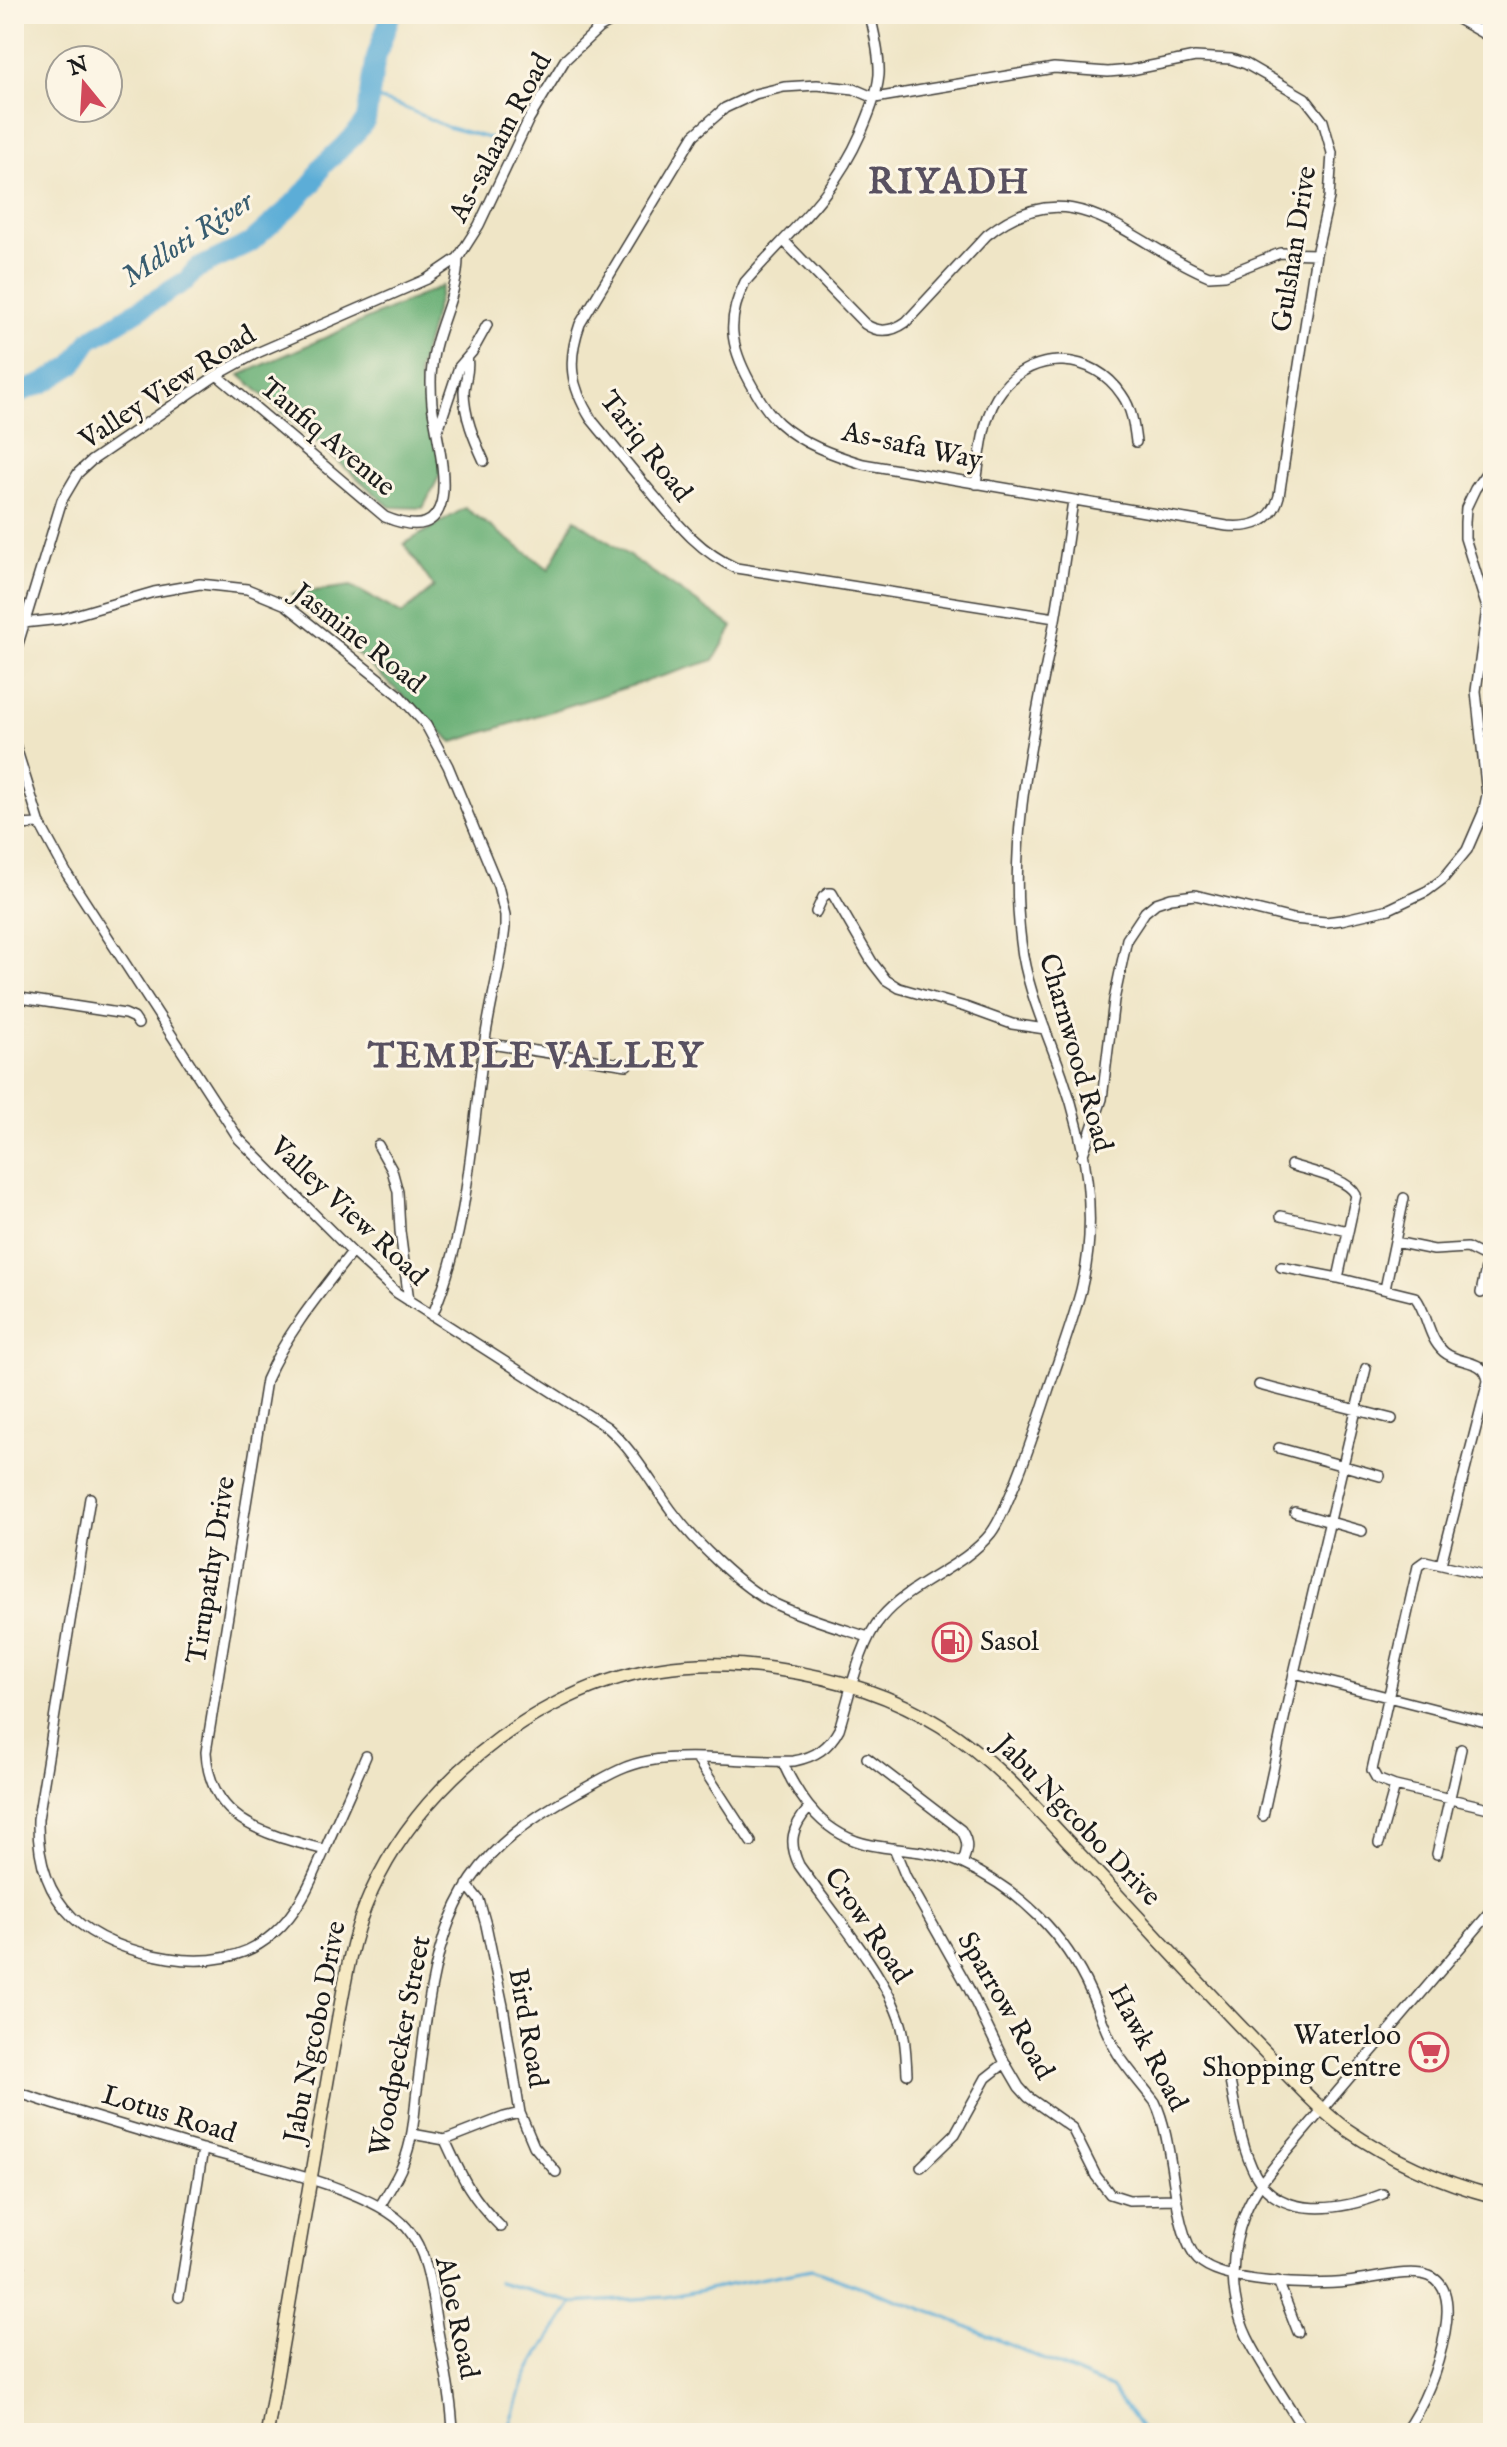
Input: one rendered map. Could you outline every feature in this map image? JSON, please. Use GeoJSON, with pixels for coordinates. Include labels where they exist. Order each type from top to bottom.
{"type":"FeatureCollection","features":[{"type":"Feature","properties":{"kind":"main road","name":"Jabu Ngcobo Drive"},"geometry":{"type":"LineString","coordinates":[[267,2433],[351,1954],[365,1907],[383,1869],[429,1804],[477,1755],[530,1717],[564,1699],[624,1675],[655,1668],[693,1664],[756,1666],[820,1677],[912,1709],[973,1748],[999,1771],[1040,1811],[1242,2029],[1321,2108],[1344,2127],[1406,2165],[1451,2184],[1493,2196]]}},
{"type":"Feature","properties":{"kind":"street","name":"As-salaam Road"},"geometry":{"type":"LineString","coordinates":[[458,258],[479,225],[529,119],[565,60],[599,28],[625,14]]}},
{"type":"Feature","properties":{"kind":"street","name":"As-safa Way"},"geometry":{"type":"LineString","coordinates":[[870,14],[879,60],[875,98],[855,147],[820,201],[745,282],[733,312],[733,340],[737,355],[761,401],[787,429],[811,444],[836,456],[878,467],[1227,526],[1252,526],[1268,518]]}},
{"type":"Feature","properties":{"kind":"street"},"geometry":{"type":"LineString","coordinates":[[1449,14],[1493,39]]}},
{"type":"Feature","properties":{"kind":"street"},"geometry":{"type":"LineString","coordinates":[[1481,32],[1487,14]]}},
{"type":"Feature","properties":{"kind":"street","name":"Gulshan Drive"},"geometry":{"type":"LineString","coordinates":[[875,98],[1054,68],[1108,72],[1195,57],[1231,59],[1246,64],[1305,98],[1323,121],[1332,153],[1332,176],[1316,254],[1279,496],[1268,518]]}},
{"type":"Feature","properties":{"kind":"street","name":"Tariq Road"},"geometry":{"type":"LineString","coordinates":[[875,98],[842,87],[784,87],[740,100],[704,125],[684,150],[580,324],[573,345],[571,369],[575,386],[582,404],[600,431],[677,523],[717,560],[736,568],[1055,618]]}},
{"type":"Feature","properties":{"kind":"street"},"geometry":{"type":"LineString","coordinates":[[784,241],[865,324],[884,331],[906,322],[994,229],[1018,214],[1040,207],[1085,211],[1209,276],[1225,275],[1280,253],[1316,254]]}},
{"type":"Feature","properties":{"kind":"street","name":"Valley View Road"},"geometry":{"type":"LineString","coordinates":[[14,657],[62,500],[78,473],[91,461],[217,375],[301,333],[427,279],[458,258]]}},
{"type":"Feature","properties":{"kind":"street","name":"Taufiq Avenue"},"geometry":{"type":"LineString","coordinates":[[217,375],[385,517],[417,523],[427,521],[442,503],[444,481],[431,390],[433,355],[457,279],[458,258]]}},
{"type":"Feature","properties":{"kind":"street"},"geometry":{"type":"LineString","coordinates":[[437,433],[459,367],[478,344],[487,325]]}},
{"type":"Feature","properties":{"kind":"street"},"geometry":{"type":"LineString","coordinates":[[467,358],[469,365],[464,392],[467,414],[472,435],[484,461]]}},
{"type":"Feature","properties":{"kind":"street"},"geometry":{"type":"LineString","coordinates":[[976,484],[988,418],[996,398],[1018,374],[1046,361],[1074,361],[1096,371],[1113,384],[1129,407],[1136,442]]}},
{"type":"Feature","properties":{"kind":"street"},"geometry":{"type":"LineString","coordinates":[[1082,1157],[1102,1099],[1114,1000],[1127,939],[1145,912],[1156,903],[1195,895],[1293,919],[1341,920],[1389,909],[1419,895],[1443,879],[1467,850],[1487,795],[1476,691],[1487,608],[1465,538],[1465,522],[1466,508],[1475,489],[1493,463]]}},
{"type":"Feature","properties":{"kind":"street","name":"Charnwood Road"},"geometry":{"type":"LineString","coordinates":[[853,1687],[868,1637],[880,1618],[991,1533],[1026,1458],[1081,1290],[1088,1252],[1089,1191],[1064,1081],[1031,987],[1021,943],[1017,862],[1023,789],[1073,501]]}},
{"type":"Feature","properties":{"kind":"street","name":"Jasmine Road"},"geometry":{"type":"LineString","coordinates":[[23,623],[61,619],[179,586],[234,587],[269,597],[286,605],[398,694],[437,742],[505,915],[504,939],[484,1043],[470,1165],[452,1265],[432,1316]]}},
{"type":"Feature","properties":{"kind":"street","name":"Valley View Road"},"geometry":{"type":"LineString","coordinates":[[14,741],[40,824],[89,910],[226,1122],[262,1163],[384,1282],[607,1427],[627,1446],[686,1529],[760,1595],[787,1609],[868,1637]]}},
{"type":"Feature","properties":{"kind":"street"},"geometry":{"type":"LineString","coordinates":[[14,825],[40,824]]}},
{"type":"Feature","properties":{"kind":"street"},"geometry":{"type":"LineString","coordinates":[[816,912],[823,897],[832,893],[872,962],[886,980],[899,988],[1012,1024],[1045,1029]]}},
{"type":"Feature","properties":{"kind":"street"},"geometry":{"type":"LineString","coordinates":[[14,997],[125,1014],[138,1024]]}},
{"type":"Feature","properties":{"kind":"street"},"geometry":{"type":"LineString","coordinates":[[484,1043],[627,1065]]}},
{"type":"Feature","properties":{"kind":"street"},"geometry":{"type":"LineString","coordinates":[[378,1145],[392,1170],[398,1192],[409,1301]]}},
{"type":"Feature","properties":{"kind":"street"},"geometry":{"type":"LineString","coordinates":[[1291,1165],[1346,1183],[1356,1195],[1338,1278]]}},
{"type":"Feature","properties":{"kind":"street"},"geometry":{"type":"LineString","coordinates":[[1385,1289],[1404,1198]]}},
{"type":"Feature","properties":{"kind":"street"},"geometry":{"type":"LineString","coordinates":[[1281,1216],[1348,1231]]}},
{"type":"Feature","properties":{"kind":"street"},"geometry":{"type":"LineString","coordinates":[[1395,1242],[1434,1250],[1467,1248],[1490,1260],[1481,1293]]}},
{"type":"Feature","properties":{"kind":"street","name":"Tirupathy Drive"},"geometry":{"type":"LineString","coordinates":[[325,1850],[279,1838],[239,1819],[217,1795],[210,1781],[206,1752],[266,1380],[295,1327],[352,1252]]}},
{"type":"Feature","properties":{"kind":"street"},"geometry":{"type":"LineString","coordinates":[[1281,1267],[1415,1297],[1439,1347],[1452,1358],[1481,1366],[1487,1376],[1441,1564]]}},
{"type":"Feature","properties":{"kind":"street"},"geometry":{"type":"LineString","coordinates":[[1263,1816],[1366,1368]]}},
{"type":"Feature","properties":{"kind":"street"},"geometry":{"type":"LineString","coordinates":[[1259,1385],[1392,1419]]}},
{"type":"Feature","properties":{"kind":"street"},"geometry":{"type":"LineString","coordinates":[[1279,1448],[1380,1476]]}},
{"type":"Feature","properties":{"kind":"street"},"geometry":{"type":"LineString","coordinates":[[90,1498],[38,1819],[40,1856],[57,1897],[81,1926],[117,1946],[176,1959],[230,1957],[259,1944],[287,1919],[302,1900],[366,1756]]}},
{"type":"Feature","properties":{"kind":"street"},"geometry":{"type":"LineString","coordinates":[[1295,1512],[1362,1531]]}},
{"type":"Feature","properties":{"kind":"street"},"geometry":{"type":"LineString","coordinates":[[1493,1577],[1425,1561],[1418,1566],[1372,1770],[1377,1779],[1395,1786],[1493,1809]]}},
{"type":"Feature","properties":{"kind":"street"},"geometry":{"type":"LineString","coordinates":[[1294,1673],[1493,1724]]}},
{"type":"Feature","properties":{"kind":"street","name":"Woodpecker Street"},"geometry":{"type":"LineString","coordinates":[[380,2206],[403,2164],[412,2134],[427,2010],[446,1930],[467,1885],[485,1859],[522,1826],[637,1763],[664,1759],[782,1761],[812,1756],[828,1745],[839,1729],[853,1687]]}},
{"type":"Feature","properties":{"kind":"street"},"geometry":{"type":"LineString","coordinates":[[1437,1854],[1461,1749]]}},
{"type":"Feature","properties":{"kind":"street"},"geometry":{"type":"LineString","coordinates":[[867,1758],[961,1830],[968,1844],[962,1863]]}},
{"type":"Feature","properties":{"kind":"street"},"geometry":{"type":"LineString","coordinates":[[697,1759],[751,1842]]}},
{"type":"Feature","properties":{"kind":"street","name":"Hawk Road"},"geometry":{"type":"LineString","coordinates":[[782,1761],[794,1787],[809,1808],[833,1829],[872,1846],[932,1854],[962,1863],[1032,1908],[1051,1927],[1073,1956],[1118,2054],[1160,2111],[1168,2137],[1185,2235],[1191,2250],[1208,2268],[1232,2276],[1336,2283],[1419,2272],[1437,2282],[1445,2294],[1448,2311],[1441,2348],[1428,2393],[1404,2433]]}},
{"type":"Feature","properties":{"kind":"street"},"geometry":{"type":"LineString","coordinates":[[1379,1843],[1395,1786]]}},
{"type":"Feature","properties":{"kind":"street","name":"Crow Road"},"geometry":{"type":"LineString","coordinates":[[809,1808],[792,1836],[794,1855],[868,1962],[893,2005],[901,2022],[907,2074]]}},
{"type":"Feature","properties":{"kind":"street","name":"Sparrow Road"},"geometry":{"type":"LineString","coordinates":[[894,1848],[906,1877],[968,1987],[1005,2063],[1028,2097],[1072,2128],[1096,2176],[1110,2194],[1129,2200],[1177,2199]]}},
{"type":"Feature","properties":{"kind":"street","name":"Bird Road"},"geometry":{"type":"LineString","coordinates":[[467,1885],[479,1900],[486,1925],[520,2113],[534,2146],[556,2172]]}},
{"type":"Feature","properties":{"kind":"street"},"geometry":{"type":"LineString","coordinates":[[1305,2433],[1250,2342],[1237,2309],[1232,2276],[1245,2214],[1261,2183],[1321,2108],[1493,1909]]}},
{"type":"Feature","properties":{"kind":"street"},"geometry":{"type":"LineString","coordinates":[[921,2167],[955,2134],[986,2078],[1005,2063]]}},
{"type":"Feature","properties":{"kind":"street"},"geometry":{"type":"LineString","coordinates":[[1228,2072],[1249,2161],[1261,2183],[1284,2201],[1304,2208],[1338,2206],[1383,2194]]}},
{"type":"Feature","properties":{"kind":"street","name":"Lotus Road"},"geometry":{"type":"LineString","coordinates":[[14,2091],[312,2180]]}},
{"type":"Feature","properties":{"kind":"street"},"geometry":{"type":"LineString","coordinates":[[412,2134],[445,2140],[520,2113]]}},
{"type":"Feature","properties":{"kind":"street"},"geometry":{"type":"LineString","coordinates":[[445,2140],[468,2189],[501,2227]]}},
{"type":"Feature","properties":{"kind":"street"},"geometry":{"type":"LineString","coordinates":[[179,2297],[203,2149]]}},
{"type":"Feature","properties":{"kind":"street","name":"Aloe Road"},"geometry":{"type":"LineString","coordinates":[[312,2180],[380,2206],[407,2228],[423,2259],[449,2395],[453,2433]]}},
{"type":"Feature","properties":{"kind":"street"},"geometry":{"type":"LineString","coordinates":[[1278,2281],[1298,2332]]}},
{"type":"Feature","properties":{"kind":"green space"},"geometry":{"type":"Polygon","coordinates":[[[442,286],[418,373],[443,469],[423,508],[390,507],[240,375],[442,286]]]}},
{"type":"Feature","properties":{"kind":"green space"},"geometry":{"type":"Polygon","coordinates":[[[465,508],[549,569],[575,519],[733,627],[714,660],[453,742],[292,594],[351,586],[402,614],[434,587],[404,544],[465,508]]]}},
{"type":"Feature","properties":{"kind":"waterway","name":"Mdloti River"},"geometry":{"type":"LineString","coordinates":[[14,395],[44,383],[73,365],[90,340],[187,280],[196,269],[250,243],[288,209],[313,183],[322,166],[366,120],[376,57],[391,14]]}},
{"type":"Feature","properties":{"kind":"waterway"},"geometry":{"type":"LineString","coordinates":[[371,97],[403,107],[447,127],[492,139]]}},
{"type":"Feature","properties":{"kind":"waterway"},"geometry":{"type":"LineString","coordinates":[[499,2282],[573,2303],[666,2297],[812,2269],[942,2316],[1111,2388],[1145,2433]]}},
{"type":"Feature","properties":{"kind":"waterway"},"geometry":{"type":"LineString","coordinates":[[506,2433],[528,2374],[573,2303]]}},
{"type":"Feature","properties":{"kind":"place","name":"Sasol"},"geometry":{"type":"Point","coordinates":[952,1642]}},
{"type":"Feature","properties":{"kind":"place","name":"Waterloo Shopping Centre"},"geometry":{"type":"Point","coordinates":[1429,2052]}},
{"type":"Feature","properties":{"kind":"district","name":"RIYADH"},"geometry":{"type":"Point","coordinates":[949,183]}},
{"type":"Feature","properties":{"kind":"district","name":"TEMPLE VALLEY"},"geometry":{"type":"Point","coordinates":[536,1057]}}]}
